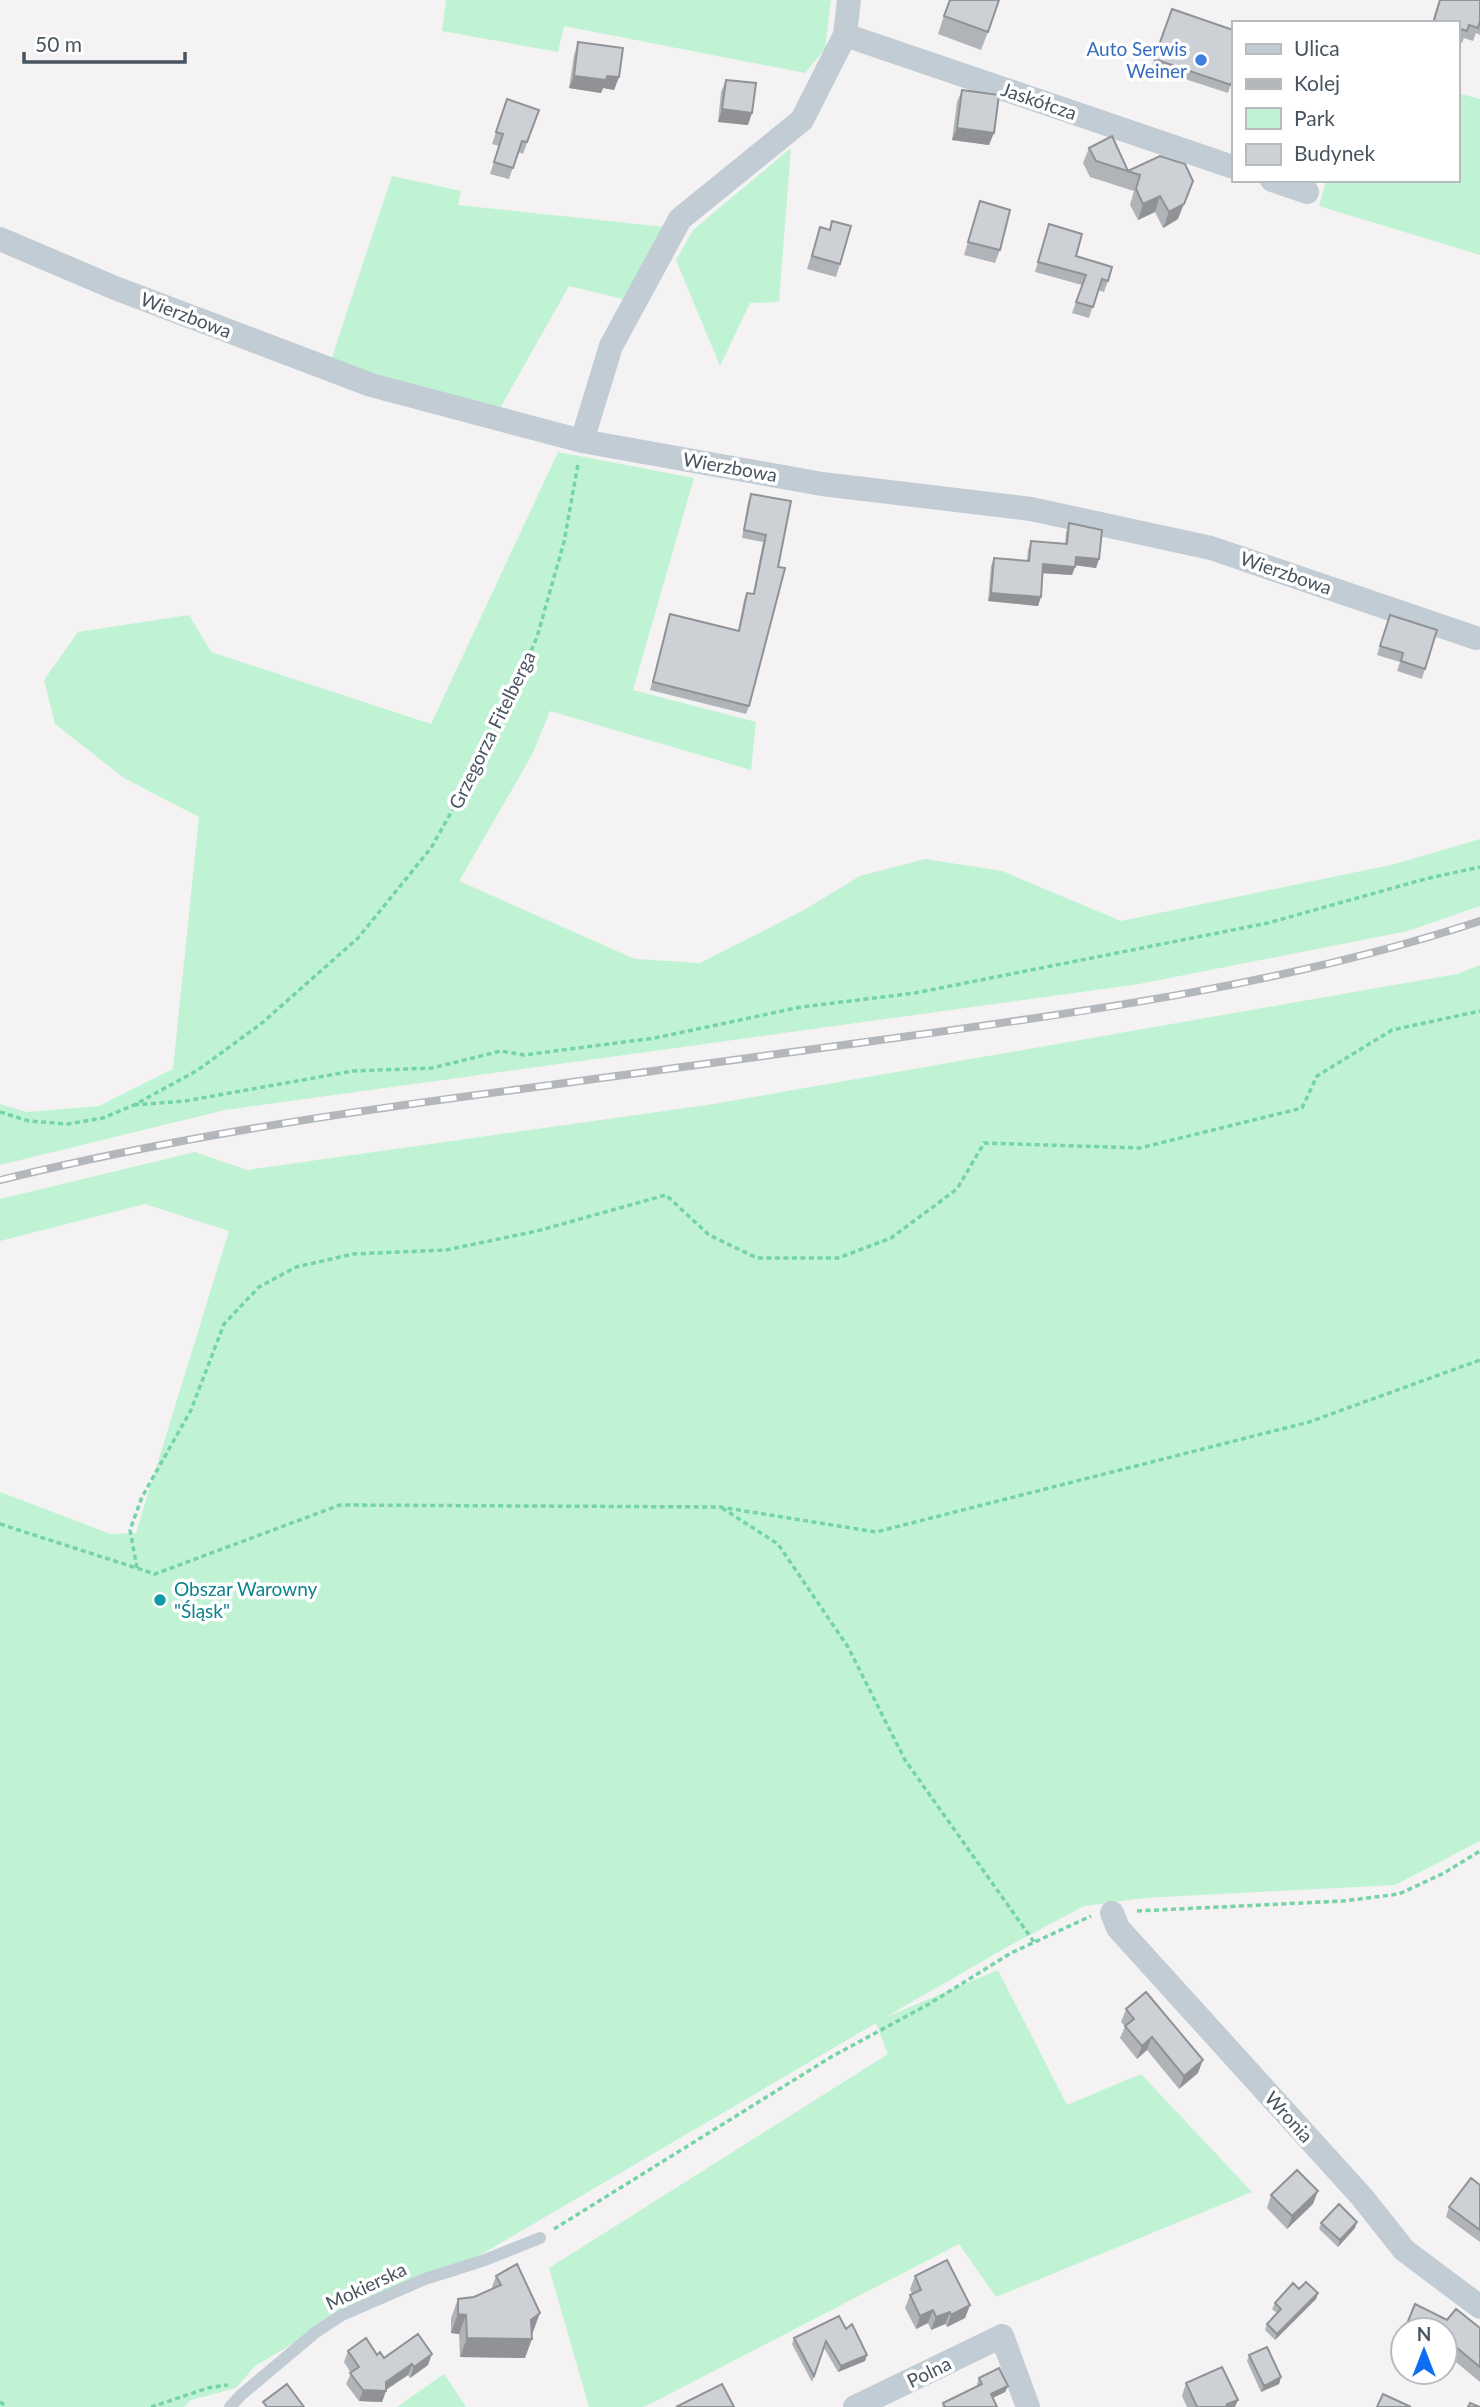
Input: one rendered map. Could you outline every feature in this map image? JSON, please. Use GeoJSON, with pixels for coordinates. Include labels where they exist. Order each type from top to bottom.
{"type":"FeatureCollection","features":[{"type":"Feature","properties":{"kind":"street"},"geometry":{"type":"LineString","coordinates":[[582,441],[611,346],[680,219],[802,120],[845,35],[849,0]]}},
{"type":"Feature","properties":{"kind":"street","name":"Jaskółcza"},"geometry":{"type":"LineString","coordinates":[[845,35],[1232,167]]}},
{"type":"Feature","properties":{"kind":"street"},"geometry":{"type":"LineString","coordinates":[[1278,182],[1307,192]]}},
{"type":"Feature","properties":{"kind":"street","name":"Wierzbowa"},"geometry":{"type":"LineString","coordinates":[[0,239],[115,288],[371,385],[582,441],[822,484],[1031,509],[1212,548],[1475,638]]}},
{"type":"Feature","properties":{"kind":"street","name":"Wronia"},"geometry":{"type":"LineString","coordinates":[[1112,1913],[1118,1927],[1362,2197],[1397,2244],[1480,2307]]}},
{"type":"Feature","properties":{"kind":"street","name":"Polna"},"geometry":{"type":"LineString","coordinates":[[855,2407],[1002,2336],[1028,2407]]}},
{"type":"Feature","properties":{"kind":"lane","name":"Mokierska"},"geometry":{"type":"LineString","coordinates":[[230,2407],[316,2332],[342,2315],[386,2295],[540,2238]]}},
{"type":"Feature","properties":{"kind":"path","name":"Grzegorza Fitelberga"},"geometry":{"type":"LineString","coordinates":[[0,1112],[29,1121],[67,1124],[103,1118],[134,1105],[198,1070],[262,1023],[358,938],[431,848],[488,747],[537,637],[564,542],[582,441]]}},
{"type":"Feature","properties":{"kind":"path"},"geometry":{"type":"LineString","coordinates":[[134,1105],[185,1101],[354,1071],[432,1068],[500,1051],[524,1055],[655,1038],[801,1007],[915,993],[1268,923],[1426,879],[1480,867]]}},
{"type":"Feature","properties":{"kind":"path"},"geometry":{"type":"LineString","coordinates":[[137,1568],[130,1530],[142,1497],[191,1410],[224,1324],[259,1287],[296,1267],[353,1254],[446,1250],[537,1231],[666,1195],[709,1235],[757,1258],[838,1258],[891,1238],[957,1189],[984,1143],[1140,1148],[1302,1108],[1317,1076],[1392,1030],[1480,1011]]}},
{"type":"Feature","properties":{"kind":"path"},"geometry":{"type":"LineString","coordinates":[[0,1524],[155,1574],[340,1505],[720,1507],[876,1532],[1309,1422],[1480,1360]]}},
{"type":"Feature","properties":{"kind":"path"},"geometry":{"type":"LineString","coordinates":[[720,1507],[778,1544],[848,1647],[905,1760],[1034,1942]]}},
{"type":"Feature","properties":{"kind":"path"},"geometry":{"type":"LineString","coordinates":[[540,2238],[831,2057],[929,2004],[1011,1953],[1096,1914],[1343,1901],[1399,1895],[1444,1873],[1480,1851]]}},
{"type":"Feature","properties":{"kind":"path"},"geometry":{"type":"LineString","coordinates":[[151,2407],[208,2388],[261,2379]]}},
{"type":"Feature","properties":{"kind":"path"},"geometry":{"type":"LineString","coordinates":[[0,2402],[7,2407]]}},
{"type":"Feature","properties":{"kind":"green space"},"geometry":{"type":"Polygon","coordinates":[[[446,0],[831,0],[825,49],[805,73],[564,26],[558,52],[442,31],[446,0]]]}},
{"type":"Feature","properties":{"kind":"green space"},"geometry":{"type":"Polygon","coordinates":[[[1459,94],[1480,99],[1480,255],[1319,206],[1325,182],[1459,182],[1459,94]]]}},
{"type":"Feature","properties":{"kind":"green space"},"geometry":{"type":"Polygon","coordinates":[[[791,148],[779,302],[750,303],[720,366],[676,260],[693,230],[791,148]]]}},
{"type":"Feature","properties":{"kind":"green space"},"geometry":{"type":"Polygon","coordinates":[[[392,176],[461,191],[458,205],[664,227],[627,300],[569,286],[499,410],[330,363],[392,176]]]}},
{"type":"Feature","properties":{"kind":"green space"},"geometry":{"type":"Polygon","coordinates":[[[558,452],[694,478],[633,690],[756,722],[751,770],[550,711],[532,755],[459,881],[635,959],[700,963],[804,910],[860,876],[925,859],[1002,871],[1121,921],[1395,864],[1480,839],[1480,906],[1408,931],[1139,984],[225,1110],[0,1165],[0,1104],[26,1112],[99,1106],[173,1069],[199,817],[124,778],[55,724],[44,680],[78,632],[189,615],[211,652],[431,724],[558,452]]]}},
{"type":"Feature","properties":{"kind":"green space"},"geometry":{"type":"Polygon","coordinates":[[[1480,965],[1480,1841],[1395,1885],[1144,1898],[1084,1906],[884,2018],[998,1970],[1067,2105],[1141,2074],[1252,2192],[996,2297],[959,2244],[650,2404],[643,2407],[589,2407],[549,2268],[888,2054],[876,2023],[463,2265],[355,2307],[255,2366],[236,2388],[191,2400],[184,2407],[0,2407],[0,1492],[111,1534],[136,1533],[229,1231],[145,1204],[0,1241],[0,1199],[195,1152],[247,1170],[714,1104],[1457,974],[1480,965]]]}},
{"type":"Feature","properties":{"kind":"green space"},"geometry":{"type":"Polygon","coordinates":[[[444,2374],[466,2407],[397,2407],[444,2374]]]}},
{"type":"Feature","properties":{"kind":"building"},"geometry":{"type":"Polygon","coordinates":[[[950,0],[999,0],[988,32],[944,16],[950,0]]]}},
{"type":"Feature","properties":{"kind":"building"},"geometry":{"type":"Polygon","coordinates":[[[1440,0],[1480,0],[1478,28],[1469,25],[1467,31],[1459,29],[1459,21],[1434,20],[1440,0]]]}},
{"type":"Feature","properties":{"kind":"building"},"geometry":{"type":"Polygon","coordinates":[[[1172,9],[1232,30],[1231,85],[1154,59],[1172,9]]]}},
{"type":"Feature","properties":{"kind":"building"},"geometry":{"type":"Polygon","coordinates":[[[578,42],[623,48],[619,77],[607,76],[606,80],[574,76],[578,42]]]}},
{"type":"Feature","properties":{"kind":"building"},"geometry":{"type":"Polygon","coordinates":[[[726,80],[756,83],[752,113],[722,109],[726,80]]]}},
{"type":"Feature","properties":{"kind":"building"},"geometry":{"type":"Polygon","coordinates":[[[962,90],[999,95],[994,133],[957,128],[962,90]]]}},
{"type":"Feature","properties":{"kind":"building"},"geometry":{"type":"Polygon","coordinates":[[[507,99],[539,110],[527,142],[522,141],[513,168],[494,162],[503,134],[496,132],[507,99]]]}},
{"type":"Feature","properties":{"kind":"building"},"geometry":{"type":"Polygon","coordinates":[[[1112,136],[1128,171],[1160,156],[1185,164],[1193,181],[1184,204],[1169,212],[1160,196],[1143,204],[1136,189],[1140,175],[1096,161],[1089,148],[1112,136]]]}},
{"type":"Feature","properties":{"kind":"building"},"geometry":{"type":"Polygon","coordinates":[[[980,201],[1010,210],[1000,250],[968,242],[980,201]]]}},
{"type":"Feature","properties":{"kind":"building"},"geometry":{"type":"Polygon","coordinates":[[[832,221],[851,226],[840,264],[812,256],[820,227],[830,230],[832,221]]]}},
{"type":"Feature","properties":{"kind":"building"},"geometry":{"type":"Polygon","coordinates":[[[1049,224],[1082,234],[1076,256],[1112,267],[1108,281],[1102,279],[1093,307],[1076,302],[1086,275],[1038,262],[1049,224]]]}},
{"type":"Feature","properties":{"kind":"building"},"geometry":{"type":"Polygon","coordinates":[[[751,494],[791,501],[778,567],[785,568],[749,706],[653,682],[670,614],[739,631],[747,593],[754,594],[766,535],[744,530],[751,494]]]}},
{"type":"Feature","properties":{"kind":"building"},"geometry":{"type":"Polygon","coordinates":[[[1069,523],[1102,530],[1099,559],[1076,557],[1075,567],[1043,564],[1041,597],[991,593],[994,558],[1029,561],[1031,541],[1067,544],[1069,523]]]}},
{"type":"Feature","properties":{"kind":"building"},"geometry":{"type":"Polygon","coordinates":[[[1390,615],[1437,630],[1425,669],[1401,661],[1403,653],[1380,646],[1390,615]]]}},
{"type":"Feature","properties":{"kind":"building"},"geometry":{"type":"Polygon","coordinates":[[[1146,1992],[1203,2060],[1184,2076],[1152,2037],[1142,2046],[1125,2026],[1134,2019],[1126,2009],[1146,1992]]]}},
{"type":"Feature","properties":{"kind":"building"},"geometry":{"type":"Polygon","coordinates":[[[1297,2170],[1318,2191],[1292,2216],[1271,2195],[1297,2170]]]}},
{"type":"Feature","properties":{"kind":"building"},"geometry":{"type":"Polygon","coordinates":[[[1471,2178],[1480,2185],[1480,2230],[1449,2207],[1471,2178]]]}},
{"type":"Feature","properties":{"kind":"building"},"geometry":{"type":"Polygon","coordinates":[[[1339,2204],[1357,2222],[1340,2240],[1321,2223],[1339,2204]]]}},
{"type":"Feature","properties":{"kind":"building"},"geometry":{"type":"Polygon","coordinates":[[[947,2260],[970,2305],[951,2315],[950,2312],[936,2317],[933,2310],[920,2316],[910,2295],[921,2290],[915,2276],[947,2260]]]}},
{"type":"Feature","properties":{"kind":"building"},"geometry":{"type":"Polygon","coordinates":[[[517,2264],[540,2313],[531,2320],[532,2339],[467,2338],[466,2315],[458,2314],[458,2299],[474,2297],[501,2285],[496,2276],[517,2264]]]}},
{"type":"Feature","properties":{"kind":"building"},"geometry":{"type":"Polygon","coordinates":[[[1306,2282],[1318,2293],[1277,2334],[1267,2324],[1281,2309],[1275,2303],[1293,2283],[1299,2289],[1306,2282]]]}},
{"type":"Feature","properties":{"kind":"building"},"geometry":{"type":"Polygon","coordinates":[[[1415,2304],[1439,2316],[1410,2316],[1415,2304]]]}},
{"type":"Feature","properties":{"kind":"building"},"geometry":{"type":"Polygon","coordinates":[[[1456,2309],[1480,2328],[1480,2367],[1459,2350],[1459,2316],[1450,2316],[1456,2309]]]}},
{"type":"Feature","properties":{"kind":"building"},"geometry":{"type":"Polygon","coordinates":[[[839,2316],[846,2329],[852,2324],[867,2355],[841,2366],[826,2341],[814,2376],[794,2338],[839,2316]]]}},
{"type":"Feature","properties":{"kind":"building"},"geometry":{"type":"Polygon","coordinates":[[[418,2334],[432,2354],[386,2382],[386,2391],[363,2390],[350,2373],[359,2367],[348,2351],[366,2338],[377,2355],[380,2352],[384,2358],[418,2334]]]}},
{"type":"Feature","properties":{"kind":"building"},"geometry":{"type":"Polygon","coordinates":[[[1267,2347],[1281,2377],[1264,2386],[1249,2355],[1267,2347]]]}},
{"type":"Feature","properties":{"kind":"building"},"geometry":{"type":"Polygon","coordinates":[[[1222,2367],[1238,2400],[1226,2407],[1197,2407],[1186,2383],[1222,2367]]]}},
{"type":"Feature","properties":{"kind":"building"},"geometry":{"type":"Polygon","coordinates":[[[999,2368],[1008,2386],[991,2394],[997,2407],[945,2407],[943,2403],[982,2384],[979,2378],[999,2368]]]}},
{"type":"Feature","properties":{"kind":"building"},"geometry":{"type":"Polygon","coordinates":[[[287,2384],[304,2407],[267,2407],[263,2402],[287,2384]]]}},
{"type":"Feature","properties":{"kind":"building"},"geometry":{"type":"Polygon","coordinates":[[[722,2384],[734,2407],[676,2407],[722,2384]]]}},
{"type":"Feature","properties":{"kind":"building"},"geometry":{"type":"Polygon","coordinates":[[[1383,2394],[1411,2407],[1377,2407],[1383,2394]]]}},
{"type":"Feature","properties":{"kind":"railway"},"geometry":{"type":"LineString","coordinates":[[0,1180],[129,1151],[324,1117],[969,1028],[1190,993],[1337,962],[1480,921]]}},
{"type":"Feature","properties":{"kind":"place","name":"Auto Serwis Weiner"},"geometry":{"type":"Point","coordinates":[1201,60]}},
{"type":"Feature","properties":{"kind":"place","name":"Obszar Warowny \"Śląsk\""},"geometry":{"type":"Point","coordinates":[160,1600]}}]}
